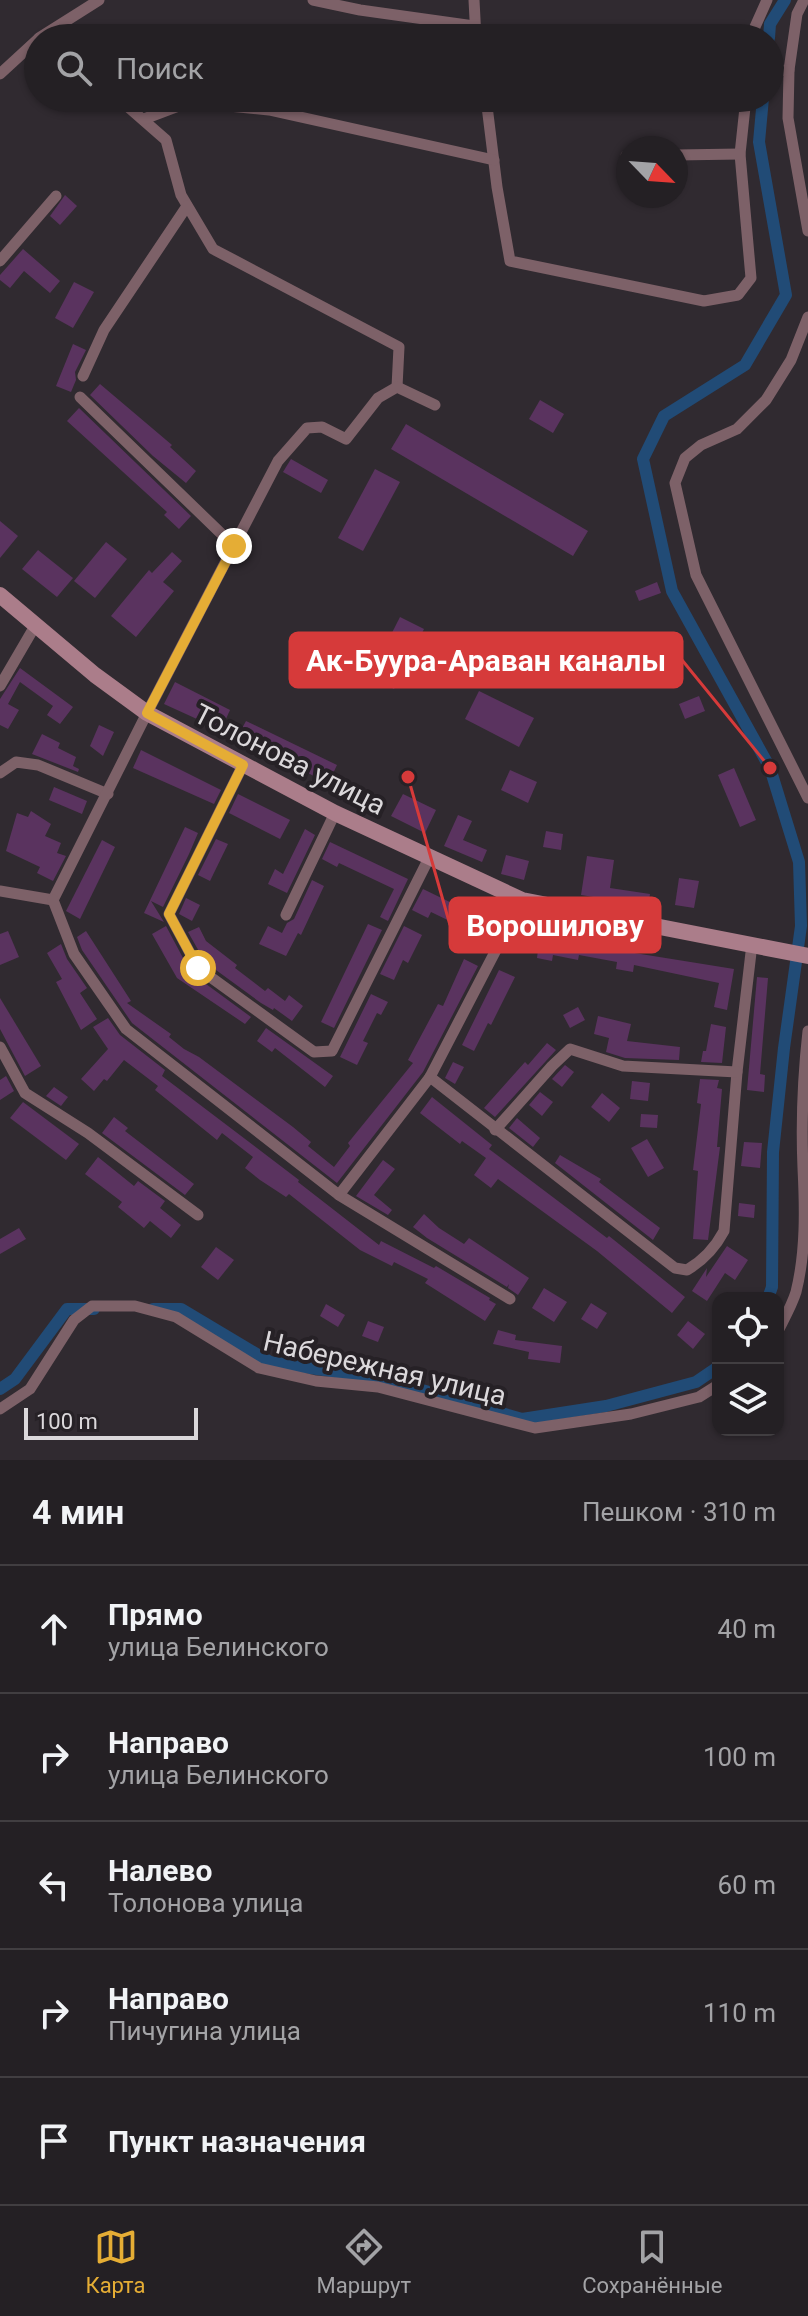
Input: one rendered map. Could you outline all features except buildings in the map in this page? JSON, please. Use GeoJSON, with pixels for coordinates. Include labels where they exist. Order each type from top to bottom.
{"type":"FeatureCollection","features":[{"type":"Feature","properties":{"kind":"main road","name":"Толонова улица"},"geometry":{"type":"LineString","coordinates":[[0,595],[95,675],[147,713],[335,813],[522,900],[808,956]]}},
{"type":"Feature","properties":{"kind":"street"},"geometry":{"type":"LineString","coordinates":[[61,24],[99,0]]}},
{"type":"Feature","properties":{"kind":"street"},"geometry":{"type":"LineString","coordinates":[[313,0],[433,24]]}},
{"type":"Feature","properties":{"kind":"street"},"geometry":{"type":"LineString","coordinates":[[474,0],[475,24]]}},
{"type":"Feature","properties":{"kind":"street"},"geometry":{"type":"LineString","coordinates":[[756,24],[767,0]]}},
{"type":"Feature","properties":{"kind":"street"},"geometry":{"type":"LineString","coordinates":[[804,0],[797,14],[789,70],[788,118],[808,231]]}},
{"type":"Feature","properties":{"kind":"street"},"geometry":{"type":"LineString","coordinates":[[0,74],[24,52]]}},
{"type":"Feature","properties":{"kind":"street"},"geometry":{"type":"LineString","coordinates":[[784,70],[789,70]]}},
{"type":"Feature","properties":{"kind":"street"},"geometry":{"type":"LineString","coordinates":[[135,112],[166,140],[181,195],[213,249],[399,347],[397,387]]}},
{"type":"Feature","properties":{"kind":"street"},"geometry":{"type":"LineString","coordinates":[[144,119],[163,112]]}},
{"type":"Feature","properties":{"kind":"street"},"geometry":{"type":"LineString","coordinates":[[278,112],[494,160]]}},
{"type":"Feature","properties":{"kind":"street"},"geometry":{"type":"LineString","coordinates":[[488,112],[510,261],[704,301],[738,295],[751,278],[740,154],[744,112]]}},
{"type":"Feature","properties":{"kind":"street"},"geometry":{"type":"LineString","coordinates":[[688,155],[740,154]]}},
{"type":"Feature","properties":{"kind":"street"},"geometry":{"type":"LineString","coordinates":[[0,261],[56,196]]}},
{"type":"Feature","properties":{"kind":"street"},"geometry":{"type":"LineString","coordinates":[[83,376],[104,330],[187,206]]}},
{"type":"Feature","properties":{"kind":"street"},"geometry":{"type":"LineString","coordinates":[[808,317],[791,360],[766,400],[737,429],[701,445],[685,458],[675,483],[696,575],[808,798]]}},
{"type":"Feature","properties":{"kind":"street"},"geometry":{"type":"LineString","coordinates":[[397,387],[435,405]]}},
{"type":"Feature","properties":{"kind":"street"},"geometry":{"type":"LineString","coordinates":[[397,387],[378,398],[346,439],[322,427],[307,428],[278,461],[53,900],[74,954],[126,1029],[339,1195],[510,1299]]}},
{"type":"Feature","properties":{"kind":"street"},"geometry":{"type":"LineString","coordinates":[[80,397],[234,546]]}},
{"type":"Feature","properties":{"kind":"street"},"geometry":{"type":"LineString","coordinates":[[0,686],[35,626]]}},
{"type":"Feature","properties":{"kind":"street"},"geometry":{"type":"LineString","coordinates":[[0,773],[16,762],[38,765],[108,794]]}},
{"type":"Feature","properties":{"kind":"street"},"geometry":{"type":"LineString","coordinates":[[243,765],[169,914],[198,968],[314,1052],[332,1051],[429,858]]}},
{"type":"Feature","properties":{"kind":"street"},"geometry":{"type":"LineString","coordinates":[[286,915],[335,813]]}},
{"type":"Feature","properties":{"kind":"street"},"geometry":{"type":"LineString","coordinates":[[0,891],[53,900]]}},
{"type":"Feature","properties":{"kind":"street"},"geometry":{"type":"LineString","coordinates":[[339,1195],[430,1077],[522,900]]}},
{"type":"Feature","properties":{"kind":"street"},"geometry":{"type":"LineString","coordinates":[[430,1077],[675,1268],[687,1270],[702,1261],[717,1245],[724,1231],[737,1072],[752,944]]}},
{"type":"Feature","properties":{"kind":"street"},"geometry":{"type":"LineString","coordinates":[[784,1318],[796,1293],[807,1197],[803,1168],[802,1080],[808,1031]]}},
{"type":"Feature","properties":{"kind":"street"},"geometry":{"type":"LineString","coordinates":[[0,1047],[25,1093],[88,1133],[198,1215]]}},
{"type":"Feature","properties":{"kind":"street"},"geometry":{"type":"LineString","coordinates":[[495,1130],[570,1049],[623,1066],[737,1072]]}},
{"type":"Feature","properties":{"kind":"street","name":"Набережная улица"},"geometry":{"type":"LineString","coordinates":[[0,1409],[30,1389],[74,1320],[92,1306],[135,1306],[176,1317],[259,1368],[316,1381],[378,1387],[535,1428],[631,1414],[699,1397],[712,1389]]}},
{"type":"Feature","properties":{"kind":"waterway"},"geometry":{"type":"LineString","coordinates":[[770,24],[785,0]]}},
{"type":"Feature","properties":{"kind":"waterway"},"geometry":{"type":"LineString","coordinates":[[762,112],[759,142],[786,295],[745,365],[664,416],[643,459],[672,591],[770,768],[799,862],[801,926],[773,1152],[770,1292]]}},
{"type":"Feature","properties":{"kind":"waterway"},"geometry":{"type":"LineString","coordinates":[[0,1389],[15,1379],[67,1309],[94,1309]]}},
{"type":"Feature","properties":{"kind":"waterway"},"geometry":{"type":"LineString","coordinates":[[153,1309],[181,1309],[270,1362],[384,1379],[522,1419],[606,1406],[696,1382],[712,1371]]}},
{"type":"Feature","properties":{"kind":"place","name":"Ак-Буура-Араван каналы"},"geometry":{"type":"Point","coordinates":[770,768]}},
{"type":"Feature","properties":{"kind":"place","name":"Ворошилову"},"geometry":{"type":"Point","coordinates":[408,777]}},
{"type":"Feature","properties":{"kind":"route"},"geometry":{"type":"LineString","coordinates":[[198,968],[169,914],[243,765],[147,713],[234,546]]}}]}
